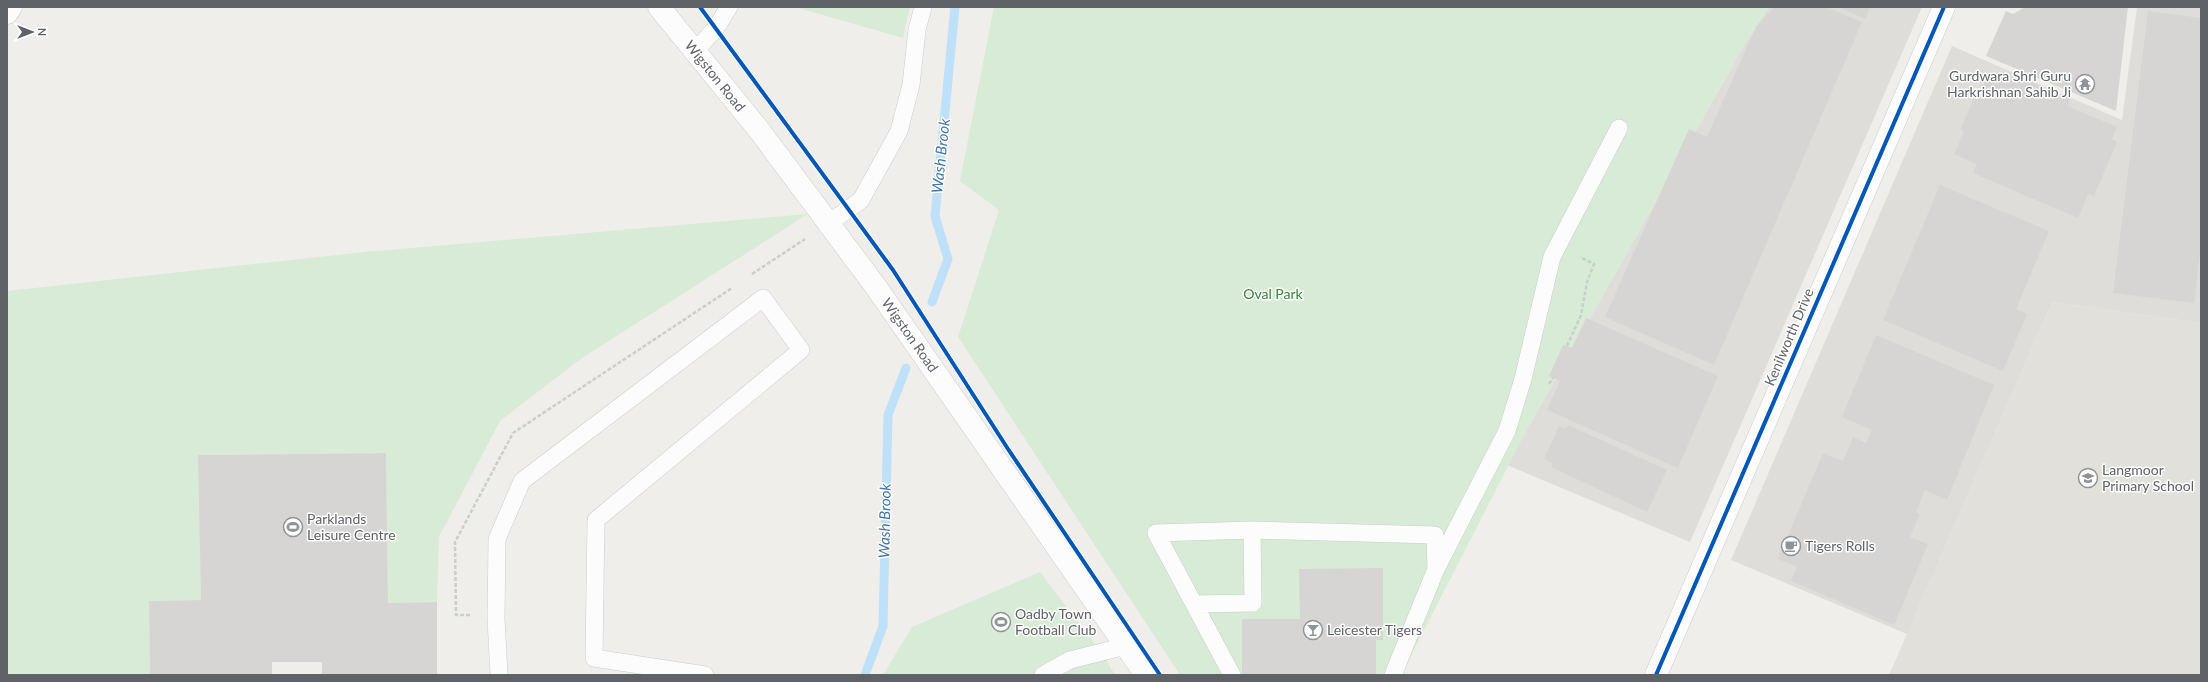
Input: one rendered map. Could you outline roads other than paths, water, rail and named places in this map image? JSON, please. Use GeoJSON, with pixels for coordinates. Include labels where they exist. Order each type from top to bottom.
{"type":"FeatureCollection","features":[{"type":"Feature","properties":{"kind":"main road"},"geometry":{"type":"LineString","coordinates":[[7,13],[11,7]]}},
{"type":"Feature","properties":{"kind":"main road","name":"Wigston Road"},"geometry":{"type":"LineString","coordinates":[[659,7],[759,130],[876,287],[1146,675]]}},
{"type":"Feature","properties":{"kind":"main road","name":"Kenilworth Drive"},"geometry":{"type":"LineString","coordinates":[[1656,675],[1944,7]]}},
{"type":"Feature","properties":{"kind":"lane"},"geometry":{"type":"LineString","coordinates":[[695,51],[716,28],[729,7]]}},
{"type":"Feature","properties":{"kind":"lane"},"geometry":{"type":"LineString","coordinates":[[829,223],[861,200],[899,132],[911,85],[917,30],[923,7]]}},
{"type":"Feature","properties":{"kind":"lane"},"geometry":{"type":"LineString","coordinates":[[1393,675],[1436,569],[1507,431],[1523,379],[1552,257],[1619,128]]}},
{"type":"Feature","properties":{"kind":"lane"},"geometry":{"type":"LineString","coordinates":[[499,675],[496,619],[497,539],[522,481],[763,298],[801,350],[596,520],[594,658],[705,675]]}},
{"type":"Feature","properties":{"kind":"lane"},"geometry":{"type":"LineString","coordinates":[[1232,675],[1156,533],[1252,530],[1435,535],[1436,569]]}},
{"type":"Feature","properties":{"kind":"lane"},"geometry":{"type":"LineString","coordinates":[[1194,604],[1253,604],[1252,530]]}},
{"type":"Feature","properties":{"kind":"lane"},"geometry":{"type":"LineString","coordinates":[[1044,675],[1070,660],[1126,646]]}},
{"type":"Feature","properties":{"kind":"waterway","name":"Wash Brook"},"geometry":{"type":"LineString","coordinates":[[932,302],[948,259],[935,216],[955,7]]}},
{"type":"Feature","properties":{"kind":"waterway","name":"Wash Brook"},"geometry":{"type":"LineString","coordinates":[[865,675],[883,626],[888,415],[906,368]]}},
{"type":"Feature","properties":{"kind":"place","name":"Gurdwara Shri Guru Harkrishnan Sahib Ji"},"geometry":{"type":"Point","coordinates":[2085,84]}},
{"type":"Feature","properties":{"kind":"place","name":"Langmoor Primary School"},"geometry":{"type":"Point","coordinates":[2088,478]}},
{"type":"Feature","properties":{"kind":"place","name":"Parklands Leisure Centre"},"geometry":{"type":"Point","coordinates":[293,527]}},
{"type":"Feature","properties":{"kind":"place","name":"Tigers Rolls"},"geometry":{"type":"Point","coordinates":[1791,546]}},
{"type":"Feature","properties":{"kind":"place","name":"Oadby Town Football Club"},"geometry":{"type":"Point","coordinates":[1001,622]}},
{"type":"Feature","properties":{"kind":"place","name":"Leicester Tigers"},"geometry":{"type":"Point","coordinates":[1313,630]}},
{"type":"Feature","properties":{"kind":"park label","name":"Oval Park"},"geometry":{"type":"Point","coordinates":[1273,294]}}]}
